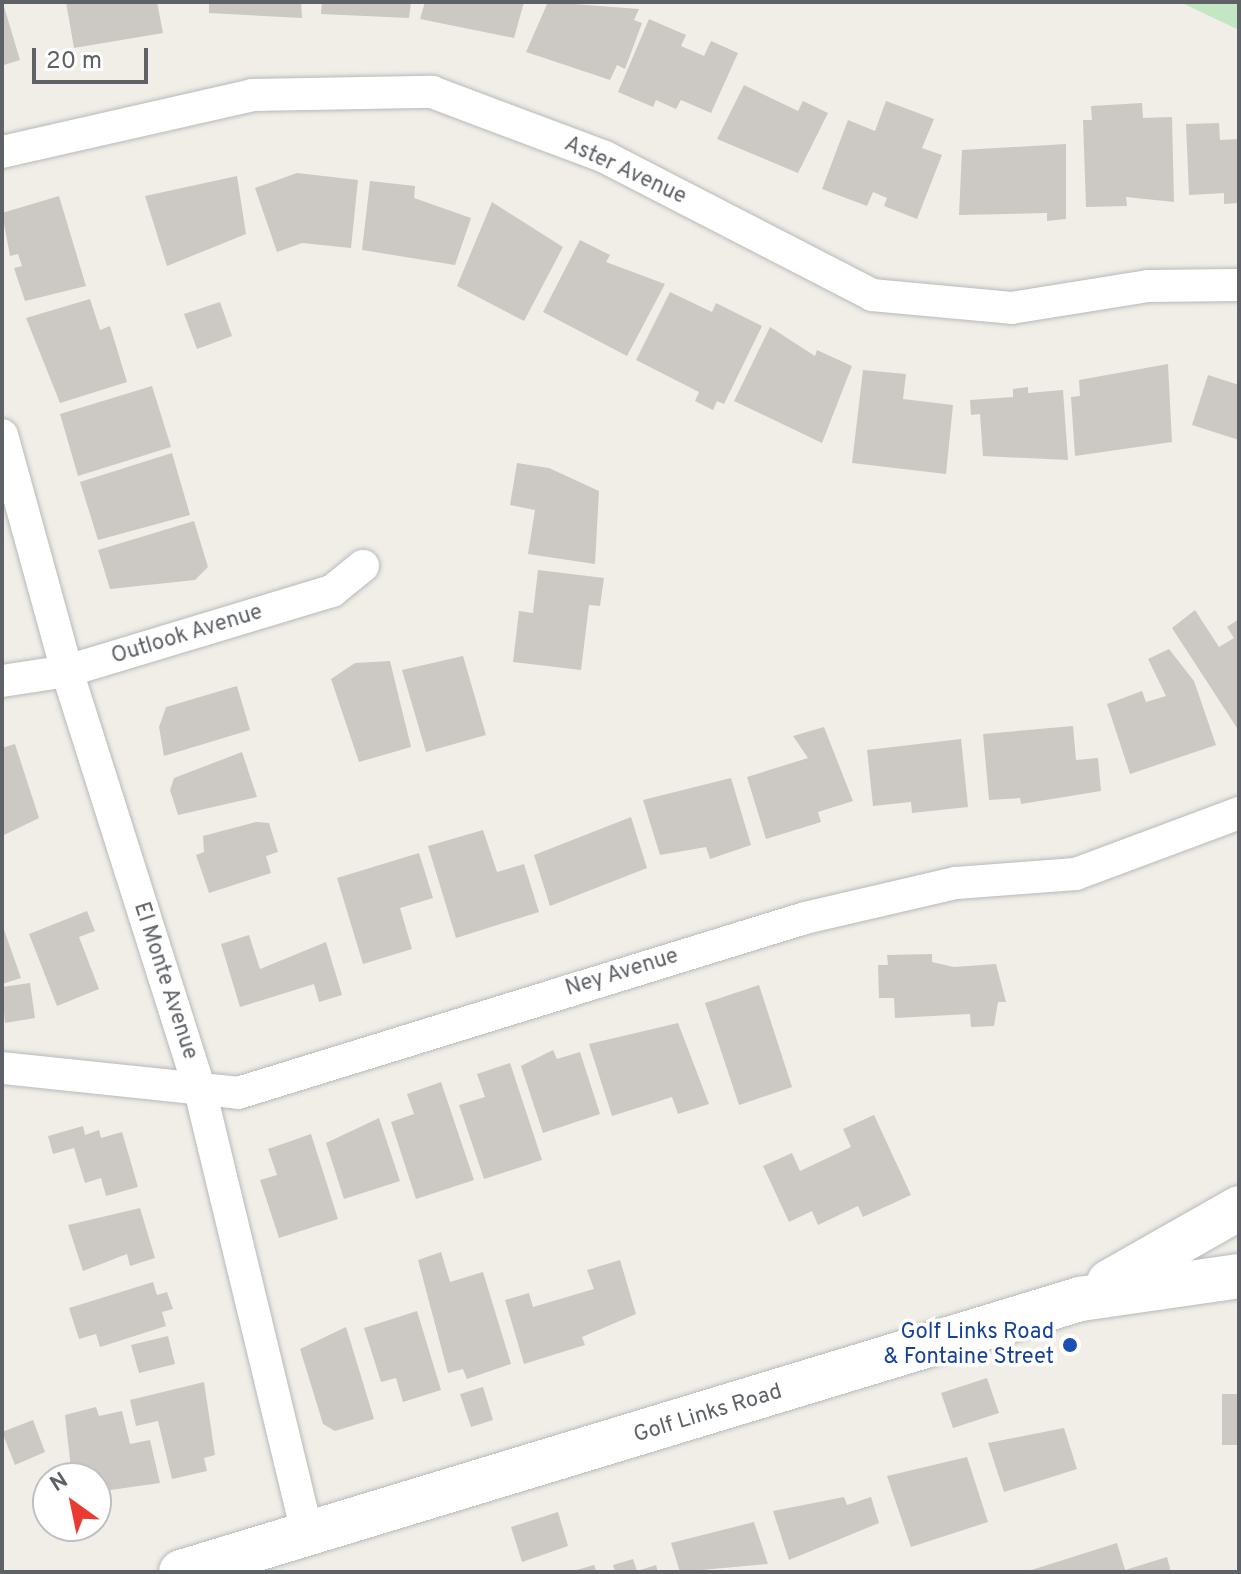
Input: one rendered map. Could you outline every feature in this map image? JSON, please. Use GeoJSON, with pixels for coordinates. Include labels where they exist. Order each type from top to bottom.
{"type":"FeatureCollection","features":[{"type":"Feature","properties":{"kind":"street","name":"Aster Avenue"},"geometry":{"type":"LineString","coordinates":[[2,152],[252,95],[432,92],[605,157],[872,295],[1011,308],[1148,286],[1239,285]]}},
{"type":"Feature","properties":{"kind":"street","name":"El Monte Avenue"},"geometry":{"type":"LineString","coordinates":[[2,435],[67,671],[200,1090],[307,1532]]}},
{"type":"Feature","properties":{"kind":"street","name":"Outlook Avenue"},"geometry":{"type":"LineString","coordinates":[[2,681],[67,671],[332,591],[363,566]]}},
{"type":"Feature","properties":{"kind":"street","name":"Ney Avenue"},"geometry":{"type":"LineString","coordinates":[[2,1068],[238,1093],[805,918],[956,883],[1076,874],[1239,813]]}},
{"type":"Feature","properties":{"kind":"street"},"geometry":{"type":"LineString","coordinates":[[1080,1299],[1239,1208]]}},
{"type":"Feature","properties":{"kind":"street","name":"Golf Links Road"},"geometry":{"type":"LineString","coordinates":[[181,1572],[1080,1299],[1239,1276]]}},
{"type":"Feature","properties":{"kind":"green space"},"geometry":{"type":"Polygon","coordinates":[[[1180,2],[1239,2],[1239,30],[1180,2]]]}},
{"type":"Feature","properties":{"kind":"building"},"geometry":{"type":"Polygon","coordinates":[[[66,2],[157,2],[163,33],[74,48],[66,2]]]}},
{"type":"Feature","properties":{"kind":"building"},"geometry":{"type":"Polygon","coordinates":[[[209,2],[301,2],[302,18],[209,13],[209,2]]]}},
{"type":"Feature","properties":{"kind":"building"},"geometry":{"type":"Polygon","coordinates":[[[322,2],[411,2],[409,18],[321,14],[322,2]]]}},
{"type":"Feature","properties":{"kind":"building"},"geometry":{"type":"Polygon","coordinates":[[[425,2],[524,2],[514,38],[420,19],[425,2]]]}},
{"type":"Feature","properties":{"kind":"building"},"geometry":{"type":"Polygon","coordinates":[[[548,2],[639,9],[634,20],[642,23],[625,69],[617,65],[610,80],[526,52],[548,2]]]}},
{"type":"Feature","properties":{"kind":"building"},"geometry":{"type":"Polygon","coordinates":[[[3,3],[20,60],[4,65],[2,87],[3,3]]]}},
{"type":"Feature","properties":{"kind":"building"},"geometry":{"type":"Polygon","coordinates":[[[649,19],[686,35],[681,46],[704,56],[711,41],[738,53],[711,113],[681,100],[676,109],[656,100],[653,107],[618,92],[649,19]]]}},
{"type":"Feature","properties":{"kind":"building"},"geometry":{"type":"Polygon","coordinates":[[[744,85],[798,111],[803,101],[828,113],[798,173],[717,139],[744,85]]]}},
{"type":"Feature","properties":{"kind":"building"},"geometry":{"type":"Polygon","coordinates":[[[886,101],[934,119],[922,148],[942,155],[917,219],[884,206],[887,198],[873,192],[867,206],[822,189],[848,120],[875,131],[886,101]]]}},
{"type":"Feature","properties":{"kind":"building"},"geometry":{"type":"Polygon","coordinates":[[[1142,103],[1143,118],[1172,117],[1174,202],[1126,197],[1127,206],[1086,207],[1083,120],[1092,120],[1091,106],[1142,103]]]}},
{"type":"Feature","properties":{"kind":"building"},"geometry":{"type":"Polygon","coordinates":[[[1219,123],[1220,140],[1239,139],[1239,203],[1224,204],[1224,193],[1189,195],[1186,124],[1219,123]]]}},
{"type":"Feature","properties":{"kind":"building"},"geometry":{"type":"Polygon","coordinates":[[[1066,144],[1066,219],[1047,221],[1047,213],[959,215],[962,150],[1066,144]]]}},
{"type":"Feature","properties":{"kind":"building"},"geometry":{"type":"Polygon","coordinates":[[[297,173],[358,180],[351,248],[302,243],[277,252],[255,188],[297,173]]]}},
{"type":"Feature","properties":{"kind":"building"},"geometry":{"type":"Polygon","coordinates":[[[237,176],[246,234],[167,266],[145,196],[237,176]]]}},
{"type":"Feature","properties":{"kind":"building"},"geometry":{"type":"Polygon","coordinates":[[[370,181],[415,186],[414,198],[471,218],[455,265],[362,250],[370,181]]]}},
{"type":"Feature","properties":{"kind":"building"},"geometry":{"type":"Polygon","coordinates":[[[59,196],[86,286],[25,301],[14,268],[22,266],[18,254],[10,256],[2,213],[59,196]]]}},
{"type":"Feature","properties":{"kind":"building"},"geometry":{"type":"Polygon","coordinates":[[[492,202],[563,247],[524,321],[457,286],[492,202]]]}},
{"type":"Feature","properties":{"kind":"building"},"geometry":{"type":"Polygon","coordinates":[[[580,240],[610,255],[606,262],[665,284],[627,356],[543,312],[580,240]]]}},
{"type":"Feature","properties":{"kind":"building"},"geometry":{"type":"Polygon","coordinates":[[[670,292],[712,312],[716,303],[762,326],[724,404],[717,401],[713,410],[695,401],[699,392],[636,360],[670,292]]]}},
{"type":"Feature","properties":{"kind":"building"},"geometry":{"type":"Polygon","coordinates":[[[90,299],[100,330],[110,326],[127,382],[60,403],[26,318],[90,299]]]}},
{"type":"Feature","properties":{"kind":"building"},"geometry":{"type":"Polygon","coordinates":[[[220,302],[232,336],[197,349],[184,314],[220,302]]]}},
{"type":"Feature","properties":{"kind":"building"},"geometry":{"type":"Polygon","coordinates":[[[770,327],[815,356],[817,350],[852,366],[822,443],[734,401],[770,327]]]}},
{"type":"Feature","properties":{"kind":"building"},"geometry":{"type":"Polygon","coordinates":[[[1168,364],[1172,442],[1075,456],[1071,397],[1080,396],[1079,380],[1168,364]]]}},
{"type":"Feature","properties":{"kind":"building"},"geometry":{"type":"Polygon","coordinates":[[[863,370],[906,374],[903,399],[953,405],[946,474],[852,463],[863,370]]]}},
{"type":"Feature","properties":{"kind":"building"},"geometry":{"type":"Polygon","coordinates":[[[1208,375],[1239,385],[1239,440],[1192,425],[1208,375]]]}},
{"type":"Feature","properties":{"kind":"building"},"geometry":{"type":"Polygon","coordinates":[[[152,386],[171,447],[78,476],[60,414],[152,386]]]}},
{"type":"Feature","properties":{"kind":"building"},"geometry":{"type":"Polygon","coordinates":[[[1028,387],[1028,393],[1063,390],[1068,460],[983,456],[980,414],[971,415],[970,400],[1013,397],[1013,389],[1028,387]]]}},
{"type":"Feature","properties":{"kind":"building"},"geometry":{"type":"Polygon","coordinates":[[[172,453],[190,515],[98,540],[80,482],[172,453]]]}},
{"type":"Feature","properties":{"kind":"building"},"geometry":{"type":"Polygon","coordinates":[[[517,463],[549,468],[599,491],[595,564],[528,554],[535,510],[510,505],[517,463]]]}},
{"type":"Feature","properties":{"kind":"building"},"geometry":{"type":"Polygon","coordinates":[[[194,521],[208,567],[195,580],[110,589],[98,550],[194,521]]]}},
{"type":"Feature","properties":{"kind":"building"},"geometry":{"type":"Polygon","coordinates":[[[538,570],[604,578],[600,606],[589,605],[581,670],[513,662],[519,611],[533,613],[538,570]]]}},
{"type":"Feature","properties":{"kind":"building"},"geometry":{"type":"Polygon","coordinates":[[[1195,610],[1219,647],[1234,638],[1227,627],[1239,619],[1239,731],[1172,628],[1195,610]]]}},
{"type":"Feature","properties":{"kind":"building"},"geometry":{"type":"Polygon","coordinates":[[[1169,649],[1194,681],[1216,745],[1130,774],[1107,704],[1142,691],[1146,702],[1166,696],[1148,659],[1169,649]]]}},
{"type":"Feature","properties":{"kind":"building"},"geometry":{"type":"Polygon","coordinates":[[[463,656],[486,735],[426,752],[402,670],[463,656]]]}},
{"type":"Feature","properties":{"kind":"building"},"geometry":{"type":"Polygon","coordinates":[[[390,661],[411,747],[359,762],[331,679],[355,663],[390,661]]]}},
{"type":"Feature","properties":{"kind":"building"},"geometry":{"type":"Polygon","coordinates":[[[237,686],[250,730],[164,756],[159,727],[166,707],[237,686]]]}},
{"type":"Feature","properties":{"kind":"building"},"geometry":{"type":"Polygon","coordinates":[[[1073,726],[1076,760],[1098,758],[1101,791],[1021,804],[1020,798],[989,800],[983,734],[1073,726]]]}},
{"type":"Feature","properties":{"kind":"building"},"geometry":{"type":"Polygon","coordinates":[[[824,727],[853,801],[818,812],[821,822],[766,839],[747,777],[808,758],[793,736],[824,727]]]}},
{"type":"Feature","properties":{"kind":"building"},"geometry":{"type":"Polygon","coordinates":[[[961,739],[968,807],[912,813],[911,802],[873,806],[867,750],[961,739]]]}},
{"type":"Feature","properties":{"kind":"building"},"geometry":{"type":"Polygon","coordinates":[[[15,744],[39,818],[2,836],[2,748],[15,744]]]}},
{"type":"Feature","properties":{"kind":"building"},"geometry":{"type":"Polygon","coordinates":[[[242,752],[257,797],[178,815],[170,790],[174,778],[242,752]]]}},
{"type":"Feature","properties":{"kind":"building"},"geometry":{"type":"Polygon","coordinates":[[[731,778],[751,845],[710,859],[706,847],[660,855],[643,800],[731,778]]]}},
{"type":"Feature","properties":{"kind":"building"},"geometry":{"type":"Polygon","coordinates":[[[631,817],[647,868],[550,906],[534,855],[631,817]]]}},
{"type":"Feature","properties":{"kind":"building"},"geometry":{"type":"Polygon","coordinates":[[[256,822],[269,823],[278,852],[266,856],[271,873],[209,893],[196,855],[204,852],[203,836],[256,822]]]}},
{"type":"Feature","properties":{"kind":"building"},"geometry":{"type":"Polygon","coordinates":[[[483,830],[497,872],[524,864],[539,912],[456,938],[428,846],[483,830]]]}},
{"type":"Feature","properties":{"kind":"building"},"geometry":{"type":"Polygon","coordinates":[[[419,853],[433,898],[400,908],[412,949],[363,964],[337,878],[419,853]]]}},
{"type":"Feature","properties":{"kind":"building"},"geometry":{"type":"Polygon","coordinates":[[[87,911],[95,931],[79,937],[99,989],[57,1006],[29,934],[87,911]]]}},
{"type":"Feature","properties":{"kind":"building"},"geometry":{"type":"Polygon","coordinates":[[[2,924],[21,978],[2,984],[2,924]]]}},
{"type":"Feature","properties":{"kind":"building"},"geometry":{"type":"Polygon","coordinates":[[[249,935],[260,969],[326,942],[342,995],[319,1002],[314,984],[240,1007],[221,944],[249,935]]]}},
{"type":"Feature","properties":{"kind":"building"},"geometry":{"type":"Polygon","coordinates":[[[932,954],[932,962],[954,967],[996,964],[1006,1002],[998,1002],[994,1026],[971,1027],[970,1014],[895,1018],[894,998],[879,998],[878,965],[888,965],[887,955],[932,954]]]}},
{"type":"Feature","properties":{"kind":"building"},"geometry":{"type":"Polygon","coordinates":[[[30,983],[35,1018],[5,1023],[2,987],[30,983]]]}},
{"type":"Feature","properties":{"kind":"building"},"geometry":{"type":"Polygon","coordinates":[[[759,985],[792,1087],[739,1105],[705,1003],[759,985]]]}},
{"type":"Feature","properties":{"kind":"building"},"geometry":{"type":"Polygon","coordinates":[[[678,1023],[709,1104],[678,1114],[672,1097],[612,1116],[589,1044],[678,1023]]]}},
{"type":"Feature","properties":{"kind":"building"},"geometry":{"type":"Polygon","coordinates":[[[553,1050],[557,1059],[580,1052],[600,1114],[543,1133],[521,1066],[553,1050]]]}},
{"type":"Feature","properties":{"kind":"building"},"geometry":{"type":"Polygon","coordinates":[[[510,1063],[542,1160],[484,1179],[459,1105],[485,1097],[477,1074],[510,1063]]]}},
{"type":"Feature","properties":{"kind":"building"},"geometry":{"type":"Polygon","coordinates":[[[441,1082],[474,1180],[416,1199],[391,1122],[414,1114],[407,1094],[441,1082]]]}},
{"type":"Feature","properties":{"kind":"building"},"geometry":{"type":"Polygon","coordinates":[[[874,1115],[911,1195],[863,1217],[858,1206],[818,1225],[812,1211],[789,1222],[763,1166],[792,1153],[800,1171],[851,1147],[843,1129],[874,1115]]]}},
{"type":"Feature","properties":{"kind":"building"},"geometry":{"type":"Polygon","coordinates":[[[379,1118],[400,1181],[344,1199],[326,1143],[379,1118]]]}},
{"type":"Feature","properties":{"kind":"building"},"geometry":{"type":"Polygon","coordinates":[[[83,1126],[85,1135],[99,1130],[101,1138],[122,1132],[138,1187],[106,1196],[101,1178],[85,1183],[74,1148],[53,1154],[48,1136],[83,1126]]]}},
{"type":"Feature","properties":{"kind":"building"},"geometry":{"type":"Polygon","coordinates":[[[311,1134],[338,1219],[279,1238],[260,1180],[277,1175],[268,1149],[311,1134]]]}},
{"type":"Feature","properties":{"kind":"building"},"geometry":{"type":"Polygon","coordinates":[[[140,1208],[155,1258],[130,1266],[127,1254],[83,1271],[68,1225],[140,1208]]]}},
{"type":"Feature","properties":{"kind":"building"},"geometry":{"type":"Polygon","coordinates":[[[441,1252],[450,1282],[483,1272],[511,1364],[467,1379],[463,1369],[448,1373],[418,1260],[441,1252]]]}},
{"type":"Feature","properties":{"kind":"building"},"geometry":{"type":"Polygon","coordinates":[[[620,1260],[636,1314],[582,1337],[585,1345],[524,1364],[505,1300],[529,1293],[533,1307],[594,1289],[587,1270],[620,1260]]]}},
{"type":"Feature","properties":{"kind":"building"},"geometry":{"type":"Polygon","coordinates":[[[153,1282],[157,1295],[167,1292],[173,1309],[162,1312],[166,1326],[100,1347],[96,1334],[79,1339],[69,1308],[153,1282]]]}},
{"type":"Feature","properties":{"kind":"building"},"geometry":{"type":"Polygon","coordinates":[[[417,1311],[441,1390],[403,1402],[396,1378],[381,1382],[364,1328],[417,1311]]]}},
{"type":"Feature","properties":{"kind":"building"},"geometry":{"type":"Polygon","coordinates":[[[346,1327],[374,1419],[335,1431],[323,1424],[300,1349],[346,1327]]]}},
{"type":"Feature","properties":{"kind":"building"},"geometry":{"type":"Polygon","coordinates":[[[168,1336],[175,1364],[139,1373],[131,1345],[168,1336]]]}},
{"type":"Feature","properties":{"kind":"building"},"geometry":{"type":"Polygon","coordinates":[[[987,1378],[999,1413],[953,1428],[941,1393],[987,1378]]]}},
{"type":"Feature","properties":{"kind":"building"},"geometry":{"type":"Polygon","coordinates":[[[204,1382],[215,1455],[204,1458],[207,1471],[172,1479],[158,1421],[136,1426],[130,1400],[204,1382]]]}},
{"type":"Feature","properties":{"kind":"building"},"geometry":{"type":"Polygon","coordinates":[[[483,1387],[493,1420],[471,1427],[460,1394],[483,1387]]]}},
{"type":"Feature","properties":{"kind":"building"},"geometry":{"type":"Polygon","coordinates":[[[1222,1394],[1239,1394],[1239,1445],[1222,1445],[1222,1394]]]}},
{"type":"Feature","properties":{"kind":"building"},"geometry":{"type":"Polygon","coordinates":[[[96,1407],[99,1416],[122,1411],[130,1444],[150,1440],[160,1483],[112,1490],[112,1462],[70,1462],[65,1415],[96,1407]]]}},
{"type":"Feature","properties":{"kind":"building"},"geometry":{"type":"Polygon","coordinates":[[[33,1420],[45,1452],[15,1465],[2,1432],[33,1420]]]}},
{"type":"Feature","properties":{"kind":"building"},"geometry":{"type":"Polygon","coordinates":[[[1064,1428],[1077,1469],[1004,1492],[988,1443],[1064,1428]]]}},
{"type":"Feature","properties":{"kind":"building"},"geometry":{"type":"Polygon","coordinates":[[[967,1457],[988,1522],[911,1547],[887,1476],[967,1457]]]}},
{"type":"Feature","properties":{"kind":"building"},"geometry":{"type":"Polygon","coordinates":[[[844,1497],[847,1505],[871,1497],[879,1523],[789,1560],[773,1511],[844,1497]]]}},
{"type":"Feature","properties":{"kind":"building"},"geometry":{"type":"Polygon","coordinates":[[[558,1512],[568,1546],[522,1562],[511,1527],[558,1512]]]}},
{"type":"Feature","properties":{"kind":"building"},"geometry":{"type":"Polygon","coordinates":[[[754,1522],[768,1564],[680,1572],[671,1543],[754,1522]]]}},
{"type":"Feature","properties":{"kind":"building"},"geometry":{"type":"Polygon","coordinates":[[[1117,1543],[1125,1570],[1167,1557],[1171,1572],[1025,1572],[1117,1543]]]}},
{"type":"Feature","properties":{"kind":"building"},"geometry":{"type":"Polygon","coordinates":[[[633,1559],[637,1571],[656,1565],[658,1572],[615,1572],[613,1565],[633,1559]]]}},
{"type":"Feature","properties":{"kind":"building"},"geometry":{"type":"Polygon","coordinates":[[[594,1565],[597,1572],[573,1571],[594,1565]]]}},
{"type":"Feature","properties":{"kind":"place","name":"Golf Links Road & Fontaine Street"},"geometry":{"type":"Point","coordinates":[1070,1345]}}]}
